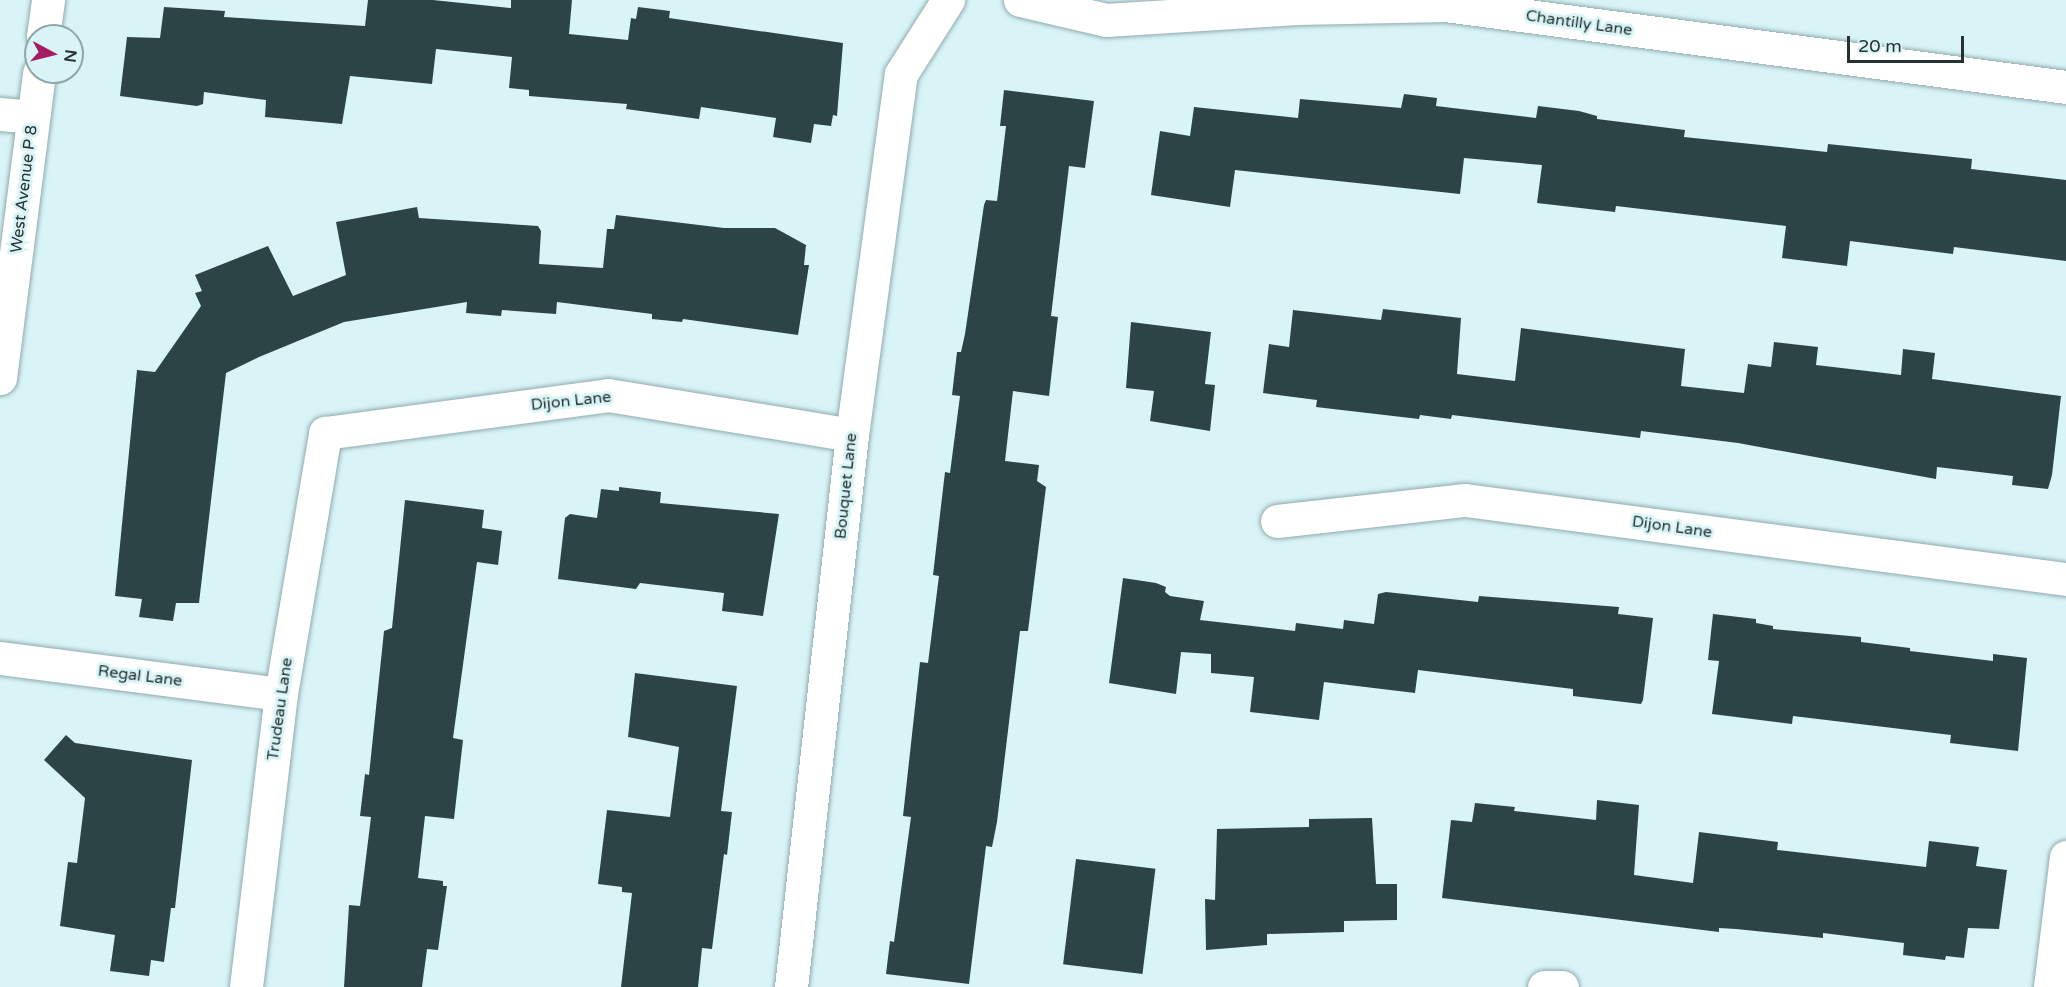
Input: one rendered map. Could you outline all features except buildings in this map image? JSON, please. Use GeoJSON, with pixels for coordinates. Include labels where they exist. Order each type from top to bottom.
{"type":"FeatureCollection","features":[{"type":"Feature","properties":{"kind":"street"},"geometry":{"type":"LineString","coordinates":[[45,24],[48,0]]}},
{"type":"Feature","properties":{"kind":"street","name":"Bouquet Lane"},"geometry":{"type":"LineString","coordinates":[[791,987],[852,435],[901,74],[948,0]]}},
{"type":"Feature","properties":{"kind":"street","name":"Chantilly Lane"},"geometry":{"type":"LineString","coordinates":[[1020,0],[1107,20],[1296,4],[1445,5],[2066,87]]}},
{"type":"Feature","properties":{"kind":"street","name":"West Avenue P 8"},"geometry":{"type":"LineString","coordinates":[[0,378],[37,84]]}},
{"type":"Feature","properties":{"kind":"street"},"geometry":{"type":"LineString","coordinates":[[0,114],[33,117]]}},
{"type":"Feature","properties":{"kind":"street","name":"Dijon Lane"},"geometry":{"type":"LineString","coordinates":[[325,433],[608,395],[852,435]]}},
{"type":"Feature","properties":{"kind":"street","name":"Trudeau Lane"},"geometry":{"type":"LineString","coordinates":[[246,987],[281,694],[325,433]]}},
{"type":"Feature","properties":{"kind":"street","name":"Dijon Lane"},"geometry":{"type":"LineString","coordinates":[[1277,521],[1465,500],[2066,579]]}},
{"type":"Feature","properties":{"kind":"street","name":"Regal Lane"},"geometry":{"type":"LineString","coordinates":[[0,658],[281,694]]}},
{"type":"Feature","properties":{"kind":"street"},"geometry":{"type":"LineString","coordinates":[[2050,987],[2066,857]]}},
{"type":"Feature","properties":{"kind":"street"},"geometry":{"type":"LineString","coordinates":[[1544,987],[1562,987]]}}]}
